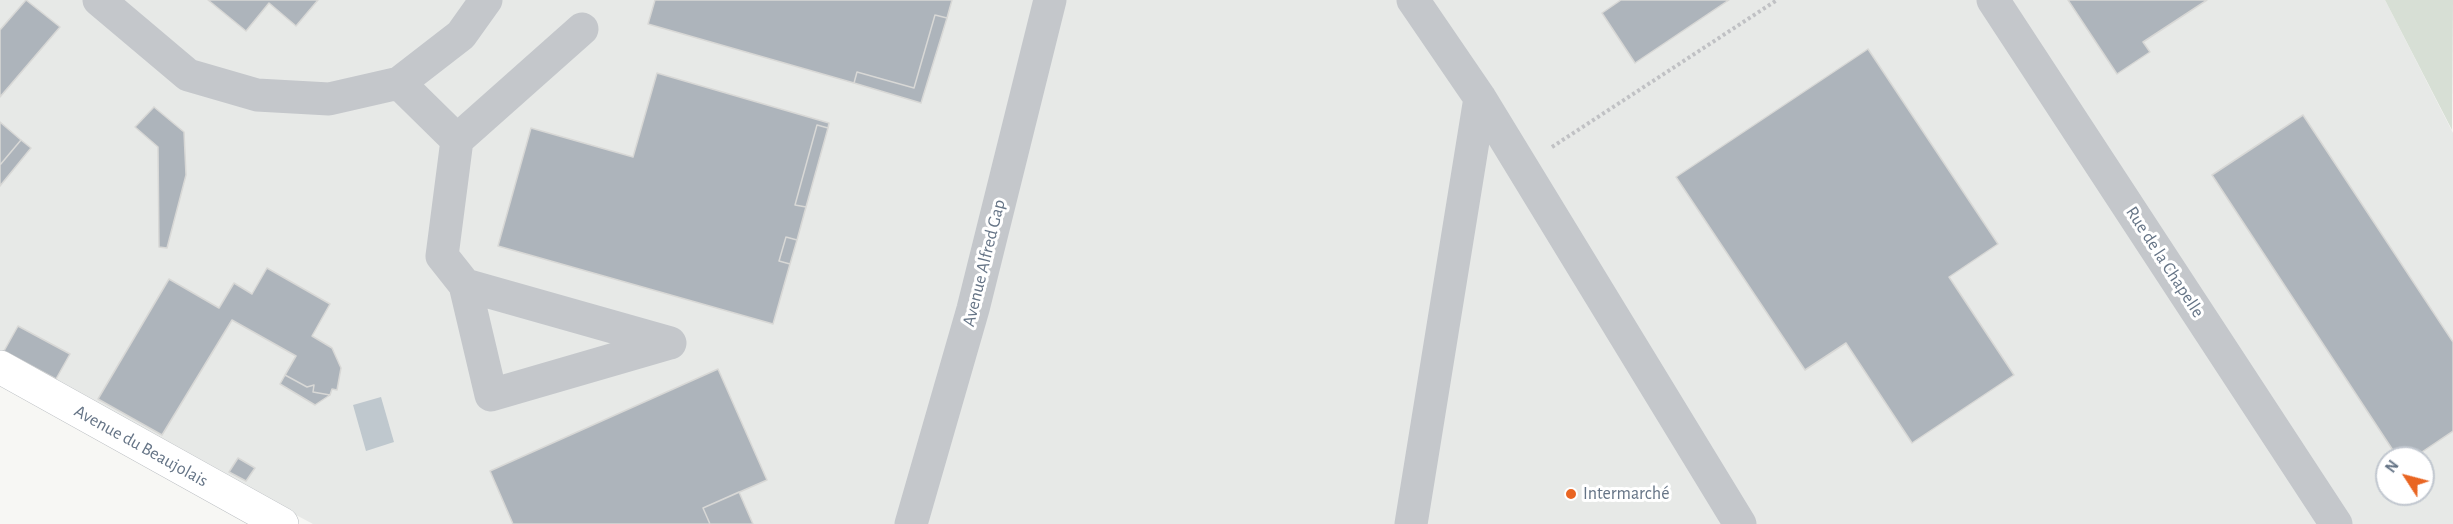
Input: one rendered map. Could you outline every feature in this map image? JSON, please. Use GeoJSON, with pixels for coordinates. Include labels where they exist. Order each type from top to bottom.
{"type":"FeatureCollection","features":[{"type":"Feature","properties":{"kind":"main road","name":"Avenue du Beaujolais"},"geometry":{"type":"LineString","coordinates":[[0,367],[282,524]]}},
{"type":"Feature","properties":{"kind":"street"},"geometry":{"type":"LineString","coordinates":[[99,0],[188,75],[257,95],[329,99],[399,83],[461,35],[486,0]]}},
{"type":"Feature","properties":{"kind":"street","name":"Avenue Alfred Gap"},"geometry":{"type":"LineString","coordinates":[[911,524],[973,309],[1050,0]]}},
{"type":"Feature","properties":{"kind":"street"},"geometry":{"type":"LineString","coordinates":[[1413,0],[1480,98],[1740,524]]}},
{"type":"Feature","properties":{"kind":"street","name":"Rue de la Chapelle"},"geometry":{"type":"LineString","coordinates":[[1993,0],[2336,524]]}},
{"type":"Feature","properties":{"kind":"street"},"geometry":{"type":"LineString","coordinates":[[465,285],[670,344],[491,395],[465,285],[442,256],[457,140],[582,29]]}},
{"type":"Feature","properties":{"kind":"street"},"geometry":{"type":"LineString","coordinates":[[399,83],[457,140]]}},
{"type":"Feature","properties":{"kind":"street"},"geometry":{"type":"LineString","coordinates":[[1411,524],[1480,98]]}},
{"type":"Feature","properties":{"kind":"path"},"geometry":{"type":"LineString","coordinates":[[1522,167],[1777,0]]}},
{"type":"Feature","properties":{"kind":"shaded area"},"geometry":{"type":"Polygon","coordinates":[[[0,0],[2385,0],[2453,133],[2453,524],[313,524],[0,358],[0,0]]]}},
{"type":"Feature","properties":{"kind":"shaded area"},"geometry":{"type":"Polygon","coordinates":[[[2385,0],[2453,0],[2452,130],[2385,0]]]}},
{"type":"Feature","properties":{"kind":"shaded area"},"geometry":{"type":"Polygon","coordinates":[[[381,397],[394,442],[366,451],[353,405],[381,397]]]}},
{"type":"Feature","properties":{"kind":"building"},"geometry":{"type":"Polygon","coordinates":[[[26,0],[60,27],[0,97],[0,30],[26,0]]]}},
{"type":"Feature","properties":{"kind":"building"},"geometry":{"type":"Polygon","coordinates":[[[208,0],[318,0],[296,26],[269,3],[246,31],[208,0]]]}},
{"type":"Feature","properties":{"kind":"building"},"geometry":{"type":"Polygon","coordinates":[[[655,0],[952,0],[947,18],[935,15],[914,88],[857,72],[854,83],[648,24],[655,0]]]}},
{"type":"Feature","properties":{"kind":"building"},"geometry":{"type":"Polygon","coordinates":[[[1621,0],[1729,0],[1635,63],[1602,13],[1621,0]]]}},
{"type":"Feature","properties":{"kind":"building"},"geometry":{"type":"Polygon","coordinates":[[[2068,0],[2207,0],[2143,42],[2150,52],[2117,74],[2068,0]]]}},
{"type":"Feature","properties":{"kind":"building"},"geometry":{"type":"Polygon","coordinates":[[[935,15],[947,18],[921,103],[854,83],[857,72],[914,88],[935,15]]]}},
{"type":"Feature","properties":{"kind":"building"},"geometry":{"type":"Polygon","coordinates":[[[1868,49],[1998,244],[1949,277],[2014,375],[1912,443],[1846,343],[1805,370],[1676,177],[1868,49]]]}},
{"type":"Feature","properties":{"kind":"building"},"geometry":{"type":"Polygon","coordinates":[[[657,73],[829,123],[828,128],[817,125],[795,205],[806,207],[797,240],[786,237],[779,261],[790,264],[773,324],[498,246],[531,128],[633,157],[657,73]]]}},
{"type":"Feature","properties":{"kind":"building"},"geometry":{"type":"Polygon","coordinates":[[[154,107],[184,132],[186,175],[167,248],[159,247],[158,147],[135,127],[154,107]]]}},
{"type":"Feature","properties":{"kind":"building"},"geometry":{"type":"Polygon","coordinates":[[[2303,115],[2453,342],[2453,431],[2431,446],[2390,446],[2212,175],[2303,115]]]}},
{"type":"Feature","properties":{"kind":"building"},"geometry":{"type":"Polygon","coordinates":[[[0,122],[21,140],[0,165],[0,122]]]}},
{"type":"Feature","properties":{"kind":"building"},"geometry":{"type":"Polygon","coordinates":[[[817,125],[828,128],[806,207],[795,205],[817,125]]]}},
{"type":"Feature","properties":{"kind":"building"},"geometry":{"type":"Polygon","coordinates":[[[21,140],[31,148],[0,186],[0,165],[21,140]]]}},
{"type":"Feature","properties":{"kind":"building"},"geometry":{"type":"Polygon","coordinates":[[[786,237],[797,240],[790,264],[779,261],[786,237]]]}},
{"type":"Feature","properties":{"kind":"building"},"geometry":{"type":"Polygon","coordinates":[[[267,268],[330,304],[312,336],[332,348],[341,368],[337,390],[332,389],[330,395],[313,392],[314,385],[307,387],[285,375],[296,356],[232,320],[162,435],[98,399],[169,279],[219,308],[234,283],[252,294],[267,268]]]}},
{"type":"Feature","properties":{"kind":"building"},"geometry":{"type":"Polygon","coordinates":[[[18,326],[70,354],[56,379],[4,351],[18,326]]]}},
{"type":"Feature","properties":{"kind":"building"},"geometry":{"type":"Polygon","coordinates":[[[718,369],[767,480],[703,508],[710,524],[513,524],[490,471],[718,369]]]}},
{"type":"Feature","properties":{"kind":"building"},"geometry":{"type":"Polygon","coordinates":[[[285,375],[307,387],[314,385],[313,392],[330,395],[315,405],[280,384],[285,375]]]}},
{"type":"Feature","properties":{"kind":"building"},"geometry":{"type":"Polygon","coordinates":[[[238,458],[255,468],[246,481],[229,472],[238,458]]]}},
{"type":"Feature","properties":{"kind":"building"},"geometry":{"type":"Polygon","coordinates":[[[739,492],[753,524],[710,524],[703,508],[739,492]]]}},
{"type":"Feature","properties":{"kind":"place","name":"Intermarché"},"geometry":{"type":"Point","coordinates":[1571,494]}}]}
